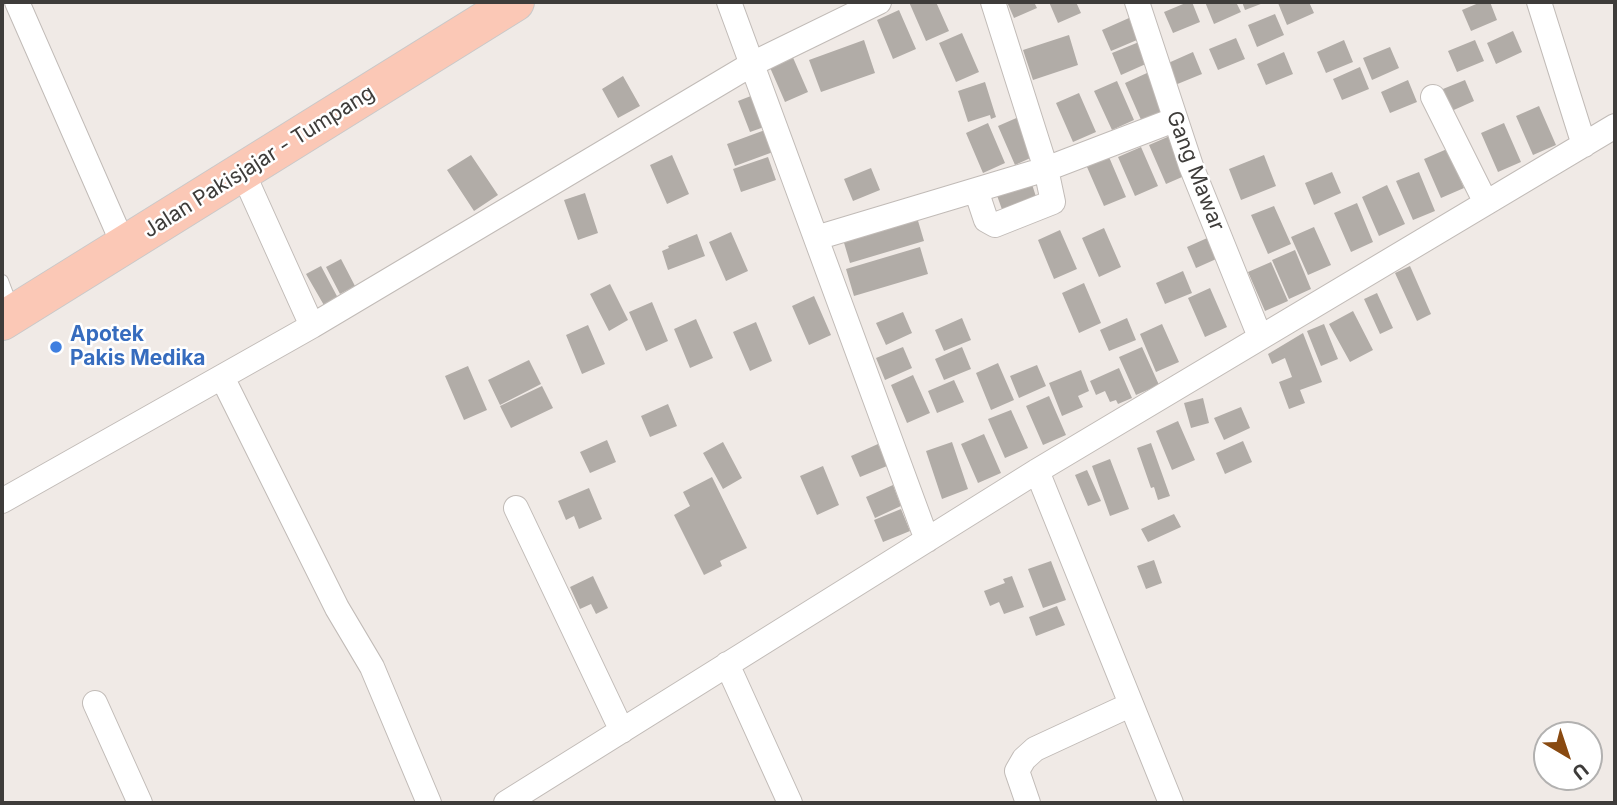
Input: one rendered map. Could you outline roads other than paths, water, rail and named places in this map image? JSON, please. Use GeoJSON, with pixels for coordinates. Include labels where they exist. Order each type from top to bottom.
{"type":"FeatureCollection","features":[{"type":"Feature","properties":{"kind":"main road","name":"Jalan Pakisjajar - Tumpang"},"geometry":{"type":"LineString","coordinates":[[6,305],[124,246],[515,2]]}},
{"type":"Feature","properties":{"kind":"street"},"geometry":{"type":"LineString","coordinates":[[17,2],[124,246]]}},
{"type":"Feature","properties":{"kind":"street"},"geometry":{"type":"LineString","coordinates":[[729,2],[927,540]]}},
{"type":"Feature","properties":{"kind":"street"},"geometry":{"type":"LineString","coordinates":[[2,501],[312,326],[752,64],[878,2]]}},
{"type":"Feature","properties":{"kind":"street"},"geometry":{"type":"LineString","coordinates":[[976,190],[988,223],[995,225],[1053,202],[1046,169],[993,2]]}},
{"type":"Feature","properties":{"kind":"street","name":"Gang Mawar"},"geometry":{"type":"LineString","coordinates":[[1137,2],[1174,120],[1261,337]]}},
{"type":"Feature","properties":{"kind":"street"},"geometry":{"type":"LineString","coordinates":[[1539,2],[1584,145]]}},
{"type":"Feature","properties":{"kind":"street"},"geometry":{"type":"LineString","coordinates":[[1433,97],[1486,203]]}},
{"type":"Feature","properties":{"kind":"street"},"geometry":{"type":"LineString","coordinates":[[816,238],[1046,169],[1174,120]]}},
{"type":"Feature","properties":{"kind":"street"},"geometry":{"type":"LineString","coordinates":[[506,803],[1037,471],[1615,126]]}},
{"type":"Feature","properties":{"kind":"street"},"geometry":{"type":"LineString","coordinates":[[243,173],[312,326]]}},
{"type":"Feature","properties":{"kind":"street"},"geometry":{"type":"LineString","coordinates":[[222,377],[337,608],[372,667],[429,803]]}},
{"type":"Feature","properties":{"kind":"street"},"geometry":{"type":"LineString","coordinates":[[1037,471],[1171,803]]}},
{"type":"Feature","properties":{"kind":"street"},"geometry":{"type":"LineString","coordinates":[[516,509],[622,731]]}},
{"type":"Feature","properties":{"kind":"street"},"geometry":{"type":"LineString","coordinates":[[727,664],[790,803]]}},
{"type":"Feature","properties":{"kind":"street"},"geometry":{"type":"LineString","coordinates":[[94,704],[140,803]]}},
{"type":"Feature","properties":{"kind":"street"},"geometry":{"type":"LineString","coordinates":[[1028,803],[1017,771],[1024,759],[1035,749],[1130,705]]}},
{"type":"Feature","properties":{"kind":"place","name":"Apotek Pakis Medika"},"geometry":{"type":"Point","coordinates":[56,347]}}]}
